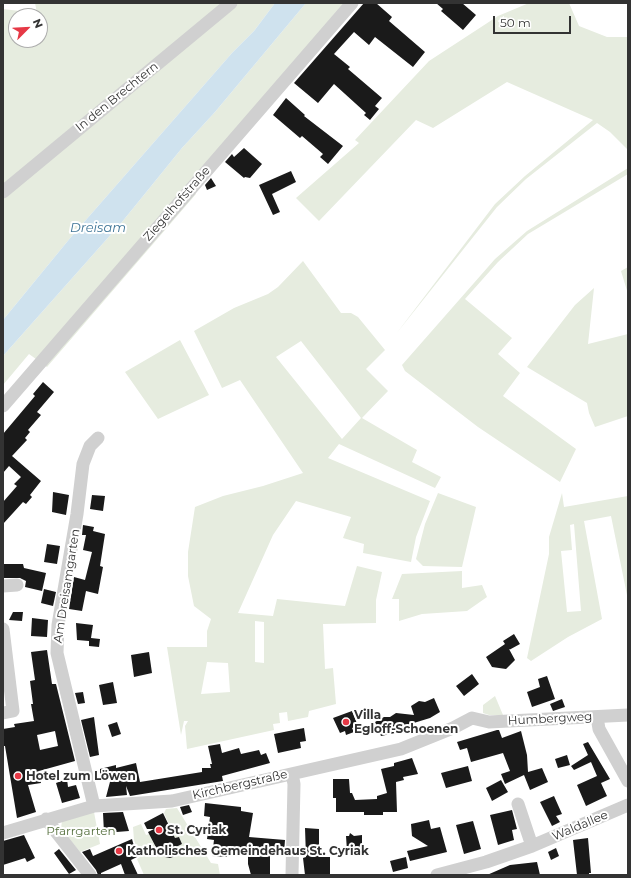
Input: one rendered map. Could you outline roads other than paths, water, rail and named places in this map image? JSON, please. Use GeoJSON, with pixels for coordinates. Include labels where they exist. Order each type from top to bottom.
{"type":"FeatureCollection","features":[{"type":"Feature","properties":{"kind":"street","name":"In den Brechtern"},"geometry":{"type":"LineString","coordinates":[[3,192],[231,3]]}},
{"type":"Feature","properties":{"kind":"street","name":"Ziegelhofstraße"},"geometry":{"type":"LineString","coordinates":[[3,406],[352,3]]}},
{"type":"Feature","properties":{"kind":"street","name":"Am Dreisamgarten"},"geometry":{"type":"LineString","coordinates":[[94,806],[57,652],[58,625],[77,514],[83,464],[90,446],[98,438]]}},
{"type":"Feature","properties":{"kind":"street"},"geometry":{"type":"LineString","coordinates":[[3,586],[17,585]]}},
{"type":"Feature","properties":{"kind":"street"},"geometry":{"type":"LineString","coordinates":[[3,629],[13,711],[3,712]]}},
{"type":"Feature","properties":{"kind":"street","name":"Humbergweg"},"geometry":{"type":"LineString","coordinates":[[472,718],[489,722],[628,715]]}},
{"type":"Feature","properties":{"kind":"street"},"geometry":{"type":"LineString","coordinates":[[597,717],[599,729],[628,781]]}},
{"type":"Feature","properties":{"kind":"street","name":"Kirchbergstraße"},"geometry":{"type":"LineString","coordinates":[[3,833],[94,806],[172,801],[401,749],[454,728],[472,718]]}},
{"type":"Feature","properties":{"kind":"street"},"geometry":{"type":"LineString","coordinates":[[292,774],[294,784],[292,875]]}},
{"type":"Feature","properties":{"kind":"street"},"geometry":{"type":"LineString","coordinates":[[518,804],[532,846]]}},
{"type":"Feature","properties":{"kind":"street","name":"Waldallee"},"geometry":{"type":"LineString","coordinates":[[437,875],[486,862],[532,846],[628,805]]}},
{"type":"Feature","properties":{"kind":"street"},"geometry":{"type":"LineString","coordinates":[[46,819],[90,875]]}},
{"type":"Feature","properties":{"kind":"water","name":"Dreisam"},"geometry":{"type":"Polygon","coordinates":[[[275,3],[306,3],[215,112],[182,148],[122,222],[3,356],[3,320],[71,237],[232,53],[254,31],[275,3]]]}},
{"type":"Feature","properties":{"kind":"place","name":"Villa Egloff-Schoenen"},"geometry":{"type":"Point","coordinates":[346,722]}},
{"type":"Feature","properties":{"kind":"place","name":"Hotel zum Löwen"},"geometry":{"type":"Point","coordinates":[18,776]}},
{"type":"Feature","properties":{"kind":"place","name":"St. Cyriak"},"geometry":{"type":"Point","coordinates":[159,830]}},
{"type":"Feature","properties":{"kind":"place","name":"Katholisches Gemeindehaus St. Cyriak"},"geometry":{"type":"Point","coordinates":[119,851]}},
{"type":"Feature","properties":{"kind":"park label","name":"Pfarrgarten"},"geometry":{"type":"Point","coordinates":[81,831]}}]}
